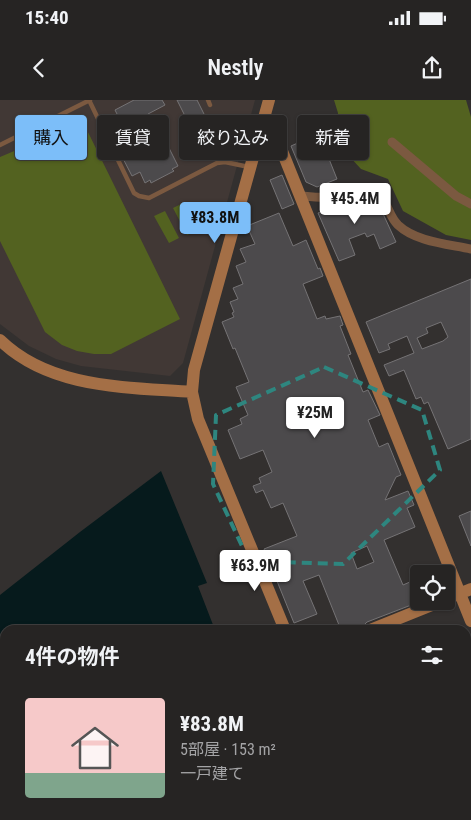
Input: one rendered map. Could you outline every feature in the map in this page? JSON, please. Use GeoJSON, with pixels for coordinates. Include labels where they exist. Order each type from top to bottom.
{"type":"FeatureCollection","features":[{"type":"Feature","properties":{"kind":"street"},"geometry":{"type":"LineString","coordinates":[[266,115],[269,100]]}},
{"type":"Feature","properties":{"kind":"street"},"geometry":{"type":"LineString","coordinates":[[392,142],[456,196],[471,204]]}},
{"type":"Feature","properties":{"kind":"street"},"geometry":{"type":"LineString","coordinates":[[253,160],[194,370],[192,392],[198,419],[283,625]]}},
{"type":"Feature","properties":{"kind":"street"},"geometry":{"type":"LineString","coordinates":[[286,160],[465,592],[471,621]]}},
{"type":"Feature","properties":{"kind":"street"},"geometry":{"type":"LineString","coordinates":[[301,196],[325,197],[345,190],[364,190],[380,196],[397,224],[409,233],[471,249]]}},
{"type":"Feature","properties":{"kind":"street"},"geometry":{"type":"LineString","coordinates":[[0,340],[10,350],[42,369],[80,381],[192,392]]}},
{"type":"Feature","properties":{"kind":"street"},"geometry":{"type":"LineString","coordinates":[[382,625],[420,610]]}},
{"type":"Feature","properties":{"kind":"lane"},"geometry":{"type":"LineString","coordinates":[[0,145],[89,100],[134,193],[139,196],[149,198],[217,163],[225,162],[251,168]]}},
{"type":"Feature","properties":{"kind":"highlighted area"},"geometry":{"type":"Polygon","coordinates":[[[324,367],[422,410],[440,470],[343,564],[249,561],[213,484],[216,415],[324,367]]]}},
{"type":"Feature","properties":{"kind":"shaded area"},"geometry":{"type":"Polygon","coordinates":[[[0,100],[255,100],[251,115],[179,115],[179,160],[239,160],[183,363],[170,376],[81,366],[56,359],[29,346],[0,324],[0,100]]]}},
{"type":"Feature","properties":{"kind":"shaded area"},"geometry":{"type":"Polygon","coordinates":[[[161,471],[207,583],[198,586],[213,625],[0,625],[0,595],[161,471]]]}},
{"type":"Feature","properties":{"kind":"green space"},"geometry":{"type":"Polygon","coordinates":[[[334,100],[466,100],[471,117],[471,240],[446,235],[403,211],[388,179],[361,169],[353,160],[369,160],[369,115],[338,115],[334,100]]]}},
{"type":"Feature","properties":{"kind":"green space"},"geometry":{"type":"Polygon","coordinates":[[[87,130],[97,150],[97,160],[102,160],[180,319],[111,354],[77,351],[62,345],[45,332],[0,241],[0,157],[15,151],[15,160],[87,160],[87,130]]]}},
{"type":"Feature","properties":{"kind":"green space"},"geometry":{"type":"Polygon","coordinates":[[[183,203],[198,230],[187,235],[173,208],[183,203]]]}},
{"type":"Feature","properties":{"kind":"green space"},"geometry":{"type":"Polygon","coordinates":[[[165,211],[179,238],[169,243],[154,216],[165,211]]]}},
{"type":"Feature","properties":{"kind":"building"},"geometry":{"type":"Polygon","coordinates":[[[134,100],[162,100],[165,105],[148,115],[118,115],[115,110],[134,100]]]}},
{"type":"Feature","properties":{"kind":"building"},"geometry":{"type":"Polygon","coordinates":[[[177,100],[197,100],[204,115],[184,115],[177,100]]]}},
{"type":"Feature","properties":{"kind":"building"},"geometry":{"type":"Polygon","coordinates":[[[297,143],[297,160],[329,160],[337,179],[317,187],[306,182],[291,146],[297,143]]]}},
{"type":"Feature","properties":{"kind":"building"},"geometry":{"type":"Polygon","coordinates":[[[169,148],[178,166],[172,169],[174,171],[151,183],[150,180],[145,183],[140,172],[132,176],[124,160],[169,160],[169,148]]]}},
{"type":"Feature","properties":{"kind":"building"},"geometry":{"type":"Polygon","coordinates":[[[282,175],[294,204],[282,209],[270,180],[282,175]]]}},
{"type":"Feature","properties":{"kind":"building"},"geometry":{"type":"Polygon","coordinates":[[[359,196],[370,199],[372,204],[376,202],[379,205],[396,242],[380,249],[374,234],[367,237],[365,233],[349,239],[355,255],[339,261],[318,213],[359,196]]]}},
{"type":"Feature","properties":{"kind":"building"},"geometry":{"type":"Polygon","coordinates":[[[279,213],[293,246],[306,240],[318,269],[320,268],[323,276],[303,284],[317,319],[325,316],[326,319],[340,316],[343,325],[340,326],[351,354],[348,355],[363,392],[368,390],[380,415],[368,420],[379,447],[388,443],[401,475],[396,477],[385,500],[408,491],[414,505],[407,508],[415,527],[384,540],[403,585],[410,582],[410,605],[367,622],[364,625],[339,625],[319,575],[303,581],[317,614],[294,623],[264,549],[297,536],[283,503],[271,508],[263,490],[256,493],[253,486],[261,483],[259,478],[272,472],[263,450],[240,459],[228,430],[242,424],[240,419],[248,415],[236,387],[249,382],[222,322],[234,317],[230,302],[238,299],[233,288],[243,284],[236,266],[246,262],[240,249],[255,244],[247,226],[279,213]],[[367,546],[351,553],[357,569],[374,562],[367,546]]]}},
{"type":"Feature","properties":{"kind":"building"},"geometry":{"type":"Polygon","coordinates":[[[471,279],[471,439],[448,449],[428,402],[424,404],[421,397],[416,399],[404,370],[389,376],[384,365],[414,353],[407,336],[388,344],[390,349],[379,353],[366,322],[471,279]],[[441,322],[426,328],[428,333],[417,338],[422,349],[443,341],[448,337],[441,322]]]}},
{"type":"Feature","properties":{"kind":"building"},"geometry":{"type":"Polygon","coordinates":[[[471,511],[471,546],[459,516],[471,511]]]}}]}
